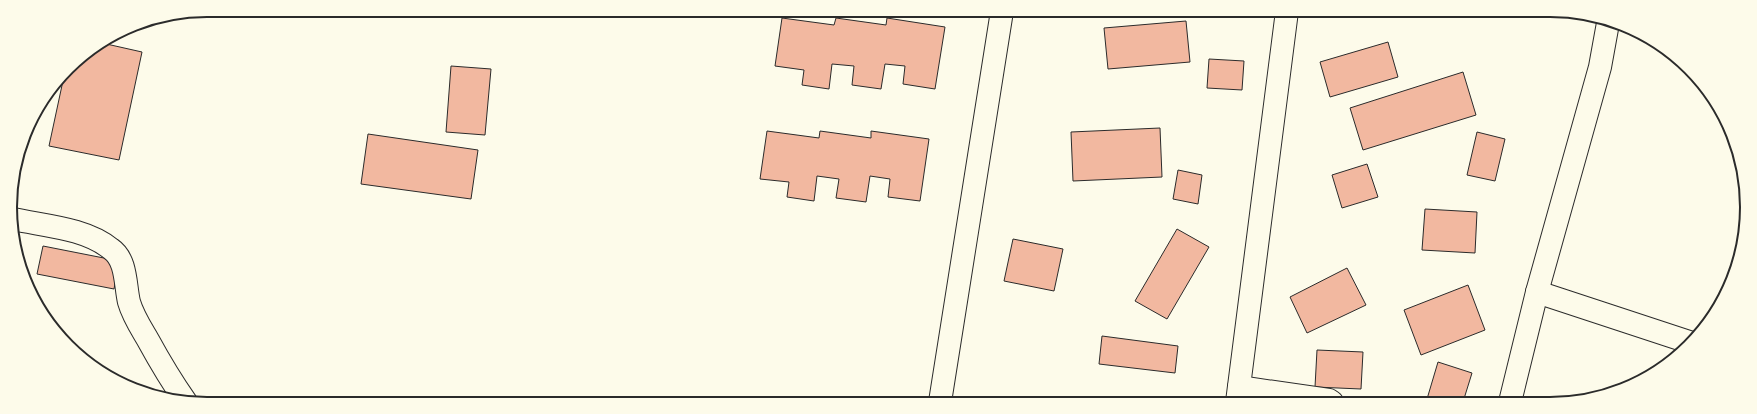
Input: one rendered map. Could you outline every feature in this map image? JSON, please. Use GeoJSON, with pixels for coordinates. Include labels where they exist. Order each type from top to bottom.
{"type":"FeatureCollection","features":[{"type":"Feature","properties":{"kind":"street"},"geometry":{"type":"LineString","coordinates":[[941,397],[1001,17]]}},
{"type":"Feature","properties":{"kind":"street"},"geometry":{"type":"LineString","coordinates":[[1284,397],[1238,394],[1287,17]]}},
{"type":"Feature","properties":{"kind":"street"},"geometry":{"type":"LineString","coordinates":[[1511,397],[1537,292],[1600,66],[1607,26]]}},
{"type":"Feature","properties":{"kind":"street"},"geometry":{"type":"LineString","coordinates":[[17,220],[95,239],[113,249],[121,260],[129,303],[137,321],[171,381],[181,395]]}},
{"type":"Feature","properties":{"kind":"street"},"geometry":{"type":"LineString","coordinates":[[1537,292],[1684,341]]}},
{"type":"Feature","properties":{"kind":"building"},"geometry":{"type":"Polygon","coordinates":[[[782,18],[834,25],[836,18],[886,25],[887,18],[945,27],[935,89],[903,84],[905,66],[885,64],[881,89],[852,85],[854,66],[832,64],[829,89],[802,85],[804,70],[775,66],[782,18]]]}},
{"type":"Feature","properties":{"kind":"building"},"geometry":{"type":"Polygon","coordinates":[[[1186,21],[1190,62],[1108,69],[1104,28],[1186,21]]]}},
{"type":"Feature","properties":{"kind":"building"},"geometry":{"type":"Polygon","coordinates":[[[1388,42],[1398,77],[1330,97],[1320,62],[1388,42]]]}},
{"type":"Feature","properties":{"kind":"building"},"geometry":{"type":"Polygon","coordinates":[[[108,44],[142,52],[119,160],[49,146],[62,84],[64,82],[91,56],[108,44]]]}},
{"type":"Feature","properties":{"kind":"building"},"geometry":{"type":"Polygon","coordinates":[[[1209,59],[1244,61],[1242,90],[1207,88],[1209,59]]]}},
{"type":"Feature","properties":{"kind":"building"},"geometry":{"type":"Polygon","coordinates":[[[451,66],[491,69],[485,135],[446,132],[451,66]]]}},
{"type":"Feature","properties":{"kind":"building"},"geometry":{"type":"Polygon","coordinates":[[[1463,72],[1476,115],[1363,150],[1350,108],[1463,72]]]}},
{"type":"Feature","properties":{"kind":"building"},"geometry":{"type":"Polygon","coordinates":[[[1160,128],[1162,177],[1073,181],[1071,132],[1160,128]]]}},
{"type":"Feature","properties":{"kind":"building"},"geometry":{"type":"Polygon","coordinates":[[[767,131],[819,138],[820,131],[871,138],[871,131],[929,139],[920,201],[888,197],[890,179],[870,176],[866,202],[836,198],[839,179],[817,176],[814,201],[787,197],[789,182],[760,179],[767,131]]]}},
{"type":"Feature","properties":{"kind":"building"},"geometry":{"type":"Polygon","coordinates":[[[1477,132],[1505,139],[1495,181],[1467,175],[1477,132]]]}},
{"type":"Feature","properties":{"kind":"building"},"geometry":{"type":"Polygon","coordinates":[[[368,134],[478,150],[471,199],[361,184],[368,134]]]}},
{"type":"Feature","properties":{"kind":"building"},"geometry":{"type":"Polygon","coordinates":[[[1367,164],[1378,197],[1342,208],[1332,175],[1367,164]]]}},
{"type":"Feature","properties":{"kind":"building"},"geometry":{"type":"Polygon","coordinates":[[[1178,170],[1202,175],[1198,204],[1173,199],[1178,170]]]}},
{"type":"Feature","properties":{"kind":"building"},"geometry":{"type":"Polygon","coordinates":[[[1425,209],[1477,212],[1475,253],[1422,250],[1425,209]]]}},
{"type":"Feature","properties":{"kind":"building"},"geometry":{"type":"Polygon","coordinates":[[[1177,229],[1209,247],[1167,319],[1135,301],[1177,229]]]}},
{"type":"Feature","properties":{"kind":"building"},"geometry":{"type":"Polygon","coordinates":[[[1013,239],[1063,249],[1054,291],[1004,281],[1013,239]]]}},
{"type":"Feature","properties":{"kind":"building"},"geometry":{"type":"Polygon","coordinates":[[[43,246],[119,261],[114,289],[37,274],[43,246]]]}},
{"type":"Feature","properties":{"kind":"building"},"geometry":{"type":"Polygon","coordinates":[[[1347,268],[1366,305],[1307,333],[1290,297],[1347,268]]]}},
{"type":"Feature","properties":{"kind":"building"},"geometry":{"type":"Polygon","coordinates":[[[1468,285],[1485,330],[1421,355],[1404,310],[1468,285]]]}},
{"type":"Feature","properties":{"kind":"building"},"geometry":{"type":"Polygon","coordinates":[[[1102,336],[1178,346],[1175,373],[1099,364],[1102,336]]]}},
{"type":"Feature","properties":{"kind":"building"},"geometry":{"type":"Polygon","coordinates":[[[1317,350],[1363,352],[1361,389],[1315,387],[1317,350]]]}},
{"type":"Feature","properties":{"kind":"building"},"geometry":{"type":"Polygon","coordinates":[[[1438,362],[1472,373],[1465,397],[1428,397],[1438,362]]]}}]}
